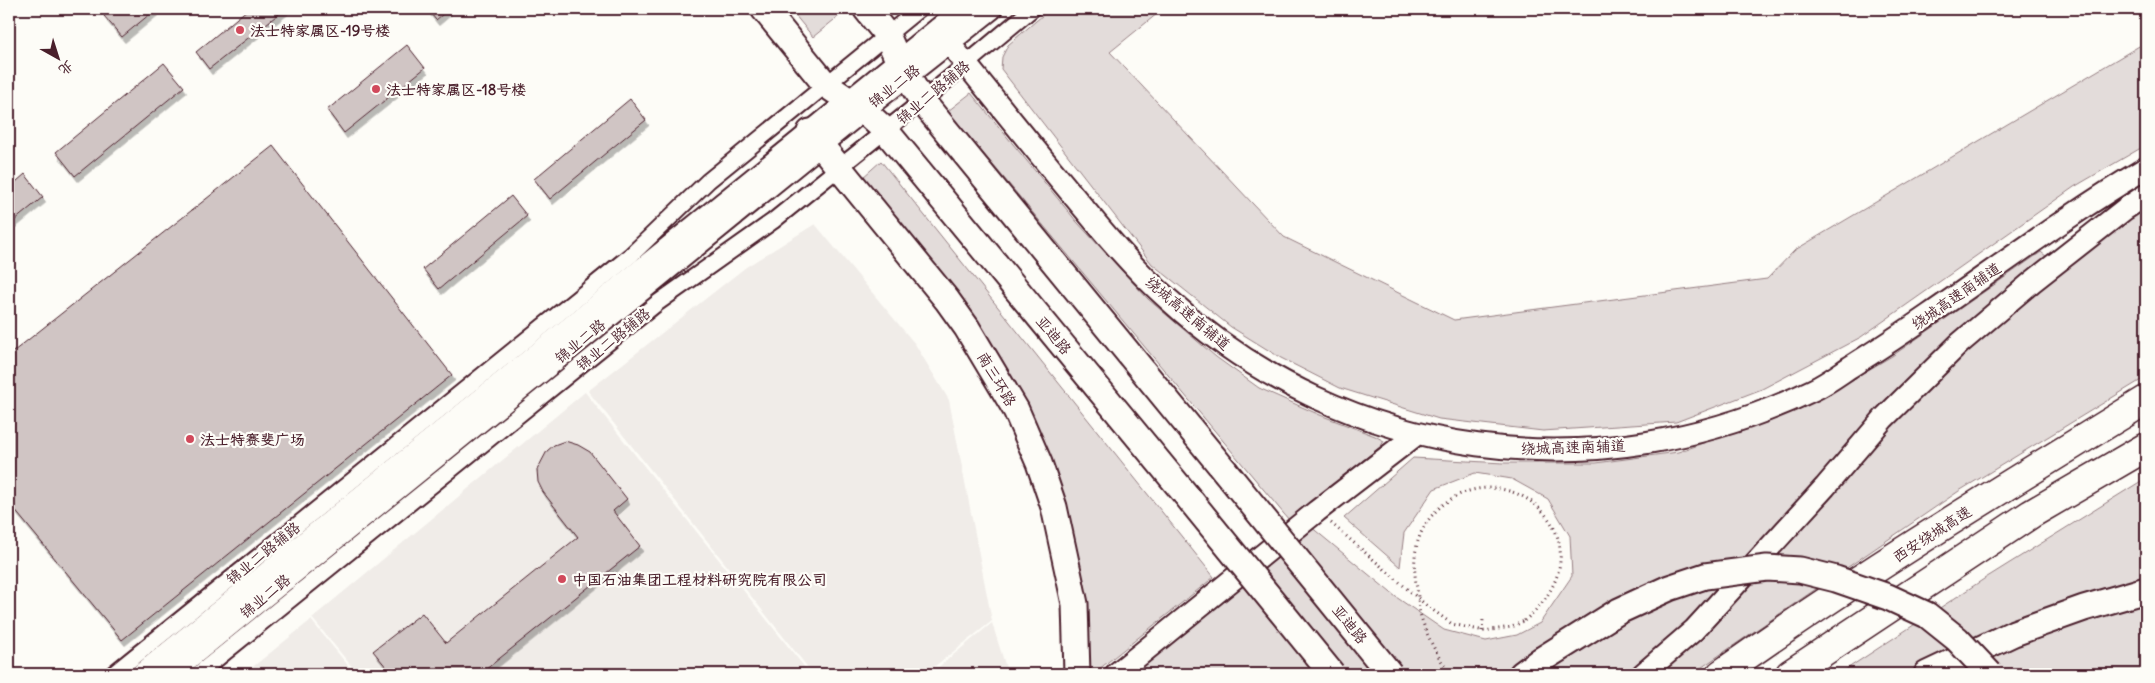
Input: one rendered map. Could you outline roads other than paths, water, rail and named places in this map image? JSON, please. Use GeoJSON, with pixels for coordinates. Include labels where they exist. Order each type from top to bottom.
{"type":"FeatureCollection","features":[{"type":"Feature","properties":{"kind":"highway","name":"亚迪路"},"geometry":{"type":"LineString","coordinates":[[764,9],[826,85],[856,105],[886,131],[1332,674]]}},
{"type":"Feature","properties":{"kind":"highway","name":"亚迪路"},"geometry":{"type":"LineString","coordinates":[[866,9],[888,35],[902,68],[922,101],[1390,674]]}},
{"type":"Feature","properties":{"kind":"highway","name":"南三环路"},"geometry":{"type":"LineString","coordinates":[[816,139],[948,300],[1016,410],[1029,438],[1054,507],[1067,560],[1075,604],[1078,674]]}},
{"type":"Feature","properties":{"kind":"highway","name":"西安绕城高速"},"geometry":{"type":"LineString","coordinates":[[1721,674],[1783,630],[2018,479],[2146,400]]}},
{"type":"Feature","properties":{"kind":"highway"},"geometry":{"type":"LineString","coordinates":[[1790,674],[2031,514],[2146,447]]}},
{"type":"Feature","properties":{"kind":"highway"},"geometry":{"type":"LineString","coordinates":[[1531,667],[1619,611],[1669,588],[1705,576],[1766,568],[1800,570],[1836,579],[1888,597],[1927,615],[1957,639],[1990,674]]}},
{"type":"Feature","properties":{"kind":"highway"},"geometry":{"type":"LineString","coordinates":[[1927,674],[2014,633],[2084,608],[2146,590]]}},
{"type":"Feature","properties":{"kind":"main road","name":"锦业二路"},"geometry":{"type":"LineString","coordinates":[[943,36],[963,9]]}},
{"type":"Feature","properties":{"kind":"main road","name":"锦业二路"},"geometry":{"type":"LineString","coordinates":[[169,674],[856,105],[943,36],[992,9]]}},
{"type":"Feature","properties":{"kind":"main road","name":"绕城高速南辅道"},"geometry":{"type":"LineString","coordinates":[[943,36],[1110,240],[1164,296],[1204,330],[1268,374],[1356,415],[1417,434],[1468,445],[1529,451],[1592,449],[1650,442],[1710,429],[1757,414],[1816,389],[1866,357],[2107,192],[2146,168]]}},
{"type":"Feature","properties":{"kind":"main road","name":"锦业二路"},"geometry":{"type":"LineString","coordinates":[[142,674],[816,139]]}},
{"type":"Feature","properties":{"kind":"main road"},"geometry":{"type":"LineString","coordinates":[[1643,674],[1694,630],[1825,487],[1884,418],[1959,344],[2032,282],[2125,209],[2146,195]]}},
{"type":"Feature","properties":{"kind":"main road"},"geometry":{"type":"LineString","coordinates":[[1116,674],[1317,511],[1417,434]]}},
{"type":"Feature","properties":{"kind":"street","name":"锦业二路辅路"},"geometry":{"type":"LineString","coordinates":[[113,674],[630,256],[708,181],[919,9]]}},
{"type":"Feature","properties":{"kind":"street","name":"锦业二路辅路"},"geometry":{"type":"LineString","coordinates":[[198,674],[656,304],[773,221],[886,131],[1032,9]]}},
{"type":"Feature","properties":{"kind":"place","name":"法士特家属区-19号楼"},"geometry":{"type":"Point","coordinates":[240,30]}},
{"type":"Feature","properties":{"kind":"place","name":"法士特家属区-18号楼"},"geometry":{"type":"Point","coordinates":[376,89]}},
{"type":"Feature","properties":{"kind":"place","name":"法士特赛斐广场"},"geometry":{"type":"Point","coordinates":[190,439]}},
{"type":"Feature","properties":{"kind":"place","name":"中国石油集团工程材料研究院有限公司"},"geometry":{"type":"Point","coordinates":[562,579]}}]}
